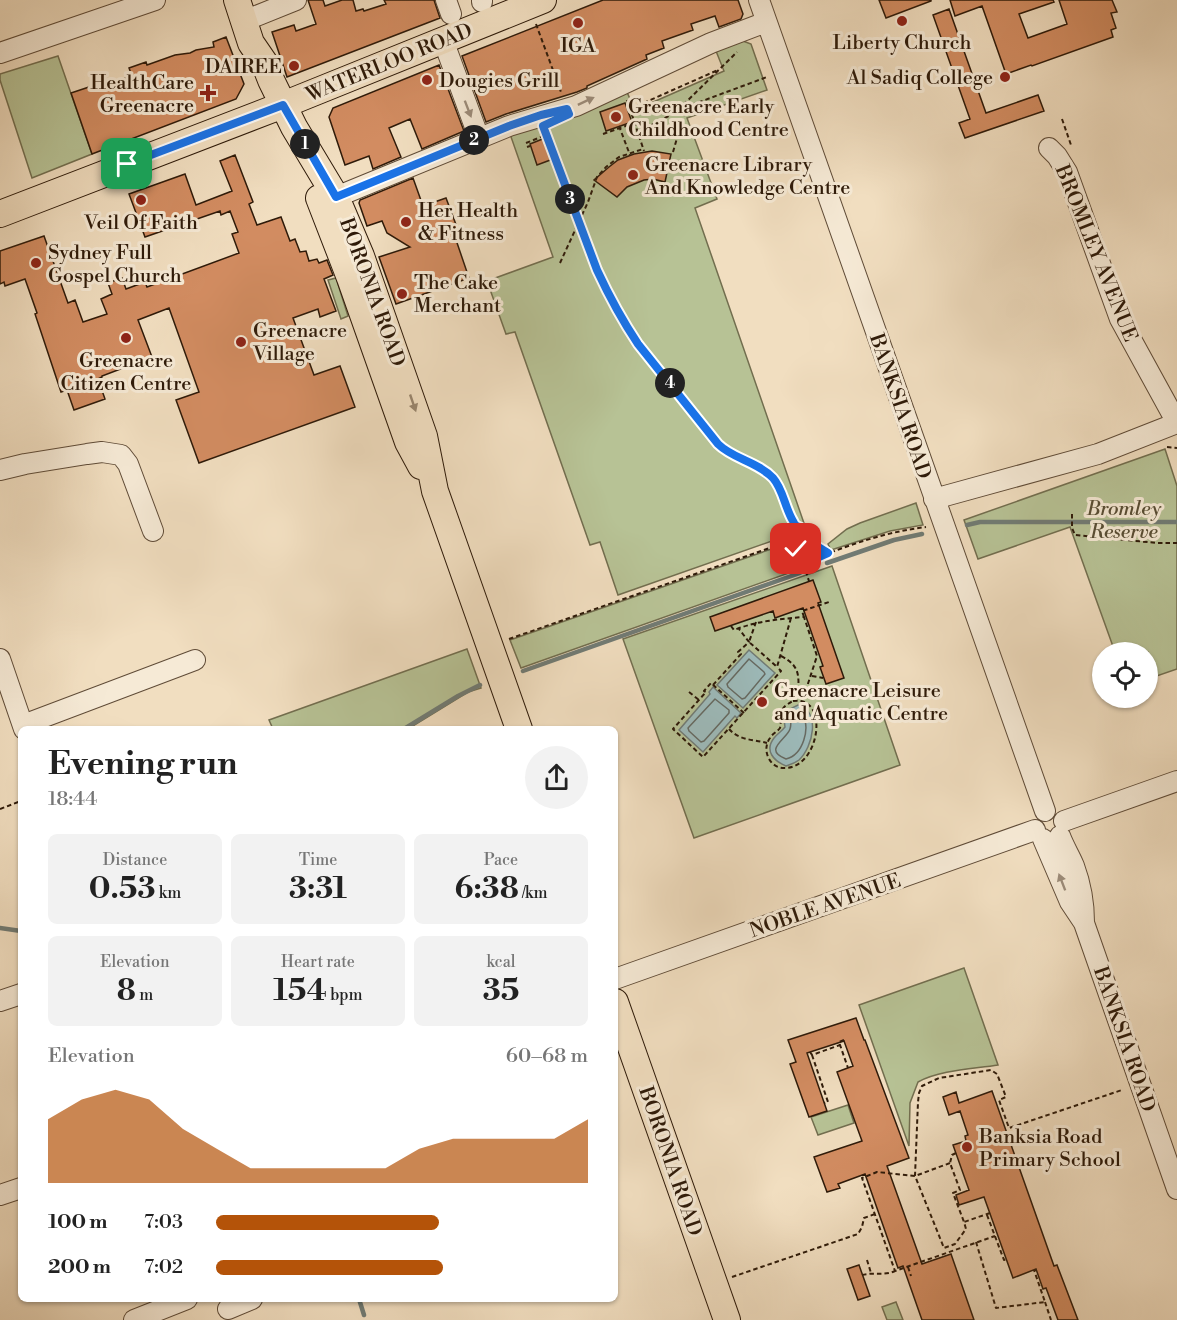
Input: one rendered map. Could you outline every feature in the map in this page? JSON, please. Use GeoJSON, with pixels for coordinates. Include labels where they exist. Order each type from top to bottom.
{"type":"FeatureCollection","features":[{"type":"Feature","properties":{"kind":"main road","name":"WATERLOO ROAD"},"geometry":{"type":"LineString","coordinates":[[0,213],[443,40],[540,11]]}},
{"type":"Feature","properties":{"kind":"main road"},"geometry":{"type":"LineString","coordinates":[[244,21],[264,62],[276,107]]}},
{"type":"Feature","properties":{"kind":"main road","name":"BORONIA ROAD"},"geometry":{"type":"LineString","coordinates":[[276,107],[336,197],[346,217],[424,436],[435,491],[518,726]]}},
{"type":"Feature","properties":{"kind":"main road","name":"BORONIA ROAD"},"geometry":{"type":"LineString","coordinates":[[276,107],[278,129],[323,208],[408,442],[435,491]]}},
{"type":"Feature","properties":{"kind":"main road","name":"BORONIA ROAD"},"geometry":{"type":"LineString","coordinates":[[618,1011],[727,1320]]}},
{"type":"Feature","properties":{"kind":"street"},"geometry":{"type":"LineString","coordinates":[[0,53],[155,0]]}},
{"type":"Feature","properties":{"kind":"street"},"geometry":{"type":"LineString","coordinates":[[244,21],[296,0]]}},
{"type":"Feature","properties":{"kind":"street","name":"BANKSIA ROAD"},"geometry":{"type":"LineString","coordinates":[[759,0],[1045,811],[1037,816],[1034,825],[1051,831],[1074,866],[1083,894],[1084,923],[1177,1189]]}},
{"type":"Feature","properties":{"kind":"street"},"geometry":{"type":"LineString","coordinates":[[336,197],[479,138],[530,119],[567,109],[711,43],[766,22]]}},
{"type":"Feature","properties":{"kind":"street"},"geometry":{"type":"LineString","coordinates":[[443,40],[479,138]]}},
{"type":"Feature","properties":{"kind":"street","name":"BROMLEY AVENUE"},"geometry":{"type":"LineString","coordinates":[[934,499],[1098,454],[1177,423],[1120,319],[1067,172],[1049,148]]}},
{"type":"Feature","properties":{"kind":"street"},"geometry":{"type":"LineString","coordinates":[[0,470],[102,452],[121,455],[128,464],[153,531]]}},
{"type":"Feature","properties":{"kind":"street"},"geometry":{"type":"LineString","coordinates":[[0,659],[24,726]]}},
{"type":"Feature","properties":{"kind":"street"},"geometry":{"type":"LineString","coordinates":[[27,726],[195,660]]}},
{"type":"Feature","properties":{"kind":"street","name":"NOBLE AVENUE"},"geometry":{"type":"LineString","coordinates":[[618,978],[1051,831],[1177,782]]}},
{"type":"Feature","properties":{"kind":"street"},"geometry":{"type":"LineString","coordinates":[[0,1001],[18,995]]}},
{"type":"Feature","properties":{"kind":"street"},"geometry":{"type":"LineString","coordinates":[[0,1196],[18,1189]]}},
{"type":"Feature","properties":{"kind":"street"},"geometry":{"type":"LineString","coordinates":[[134,1320],[179,1302]]}},
{"type":"Feature","properties":{"kind":"street"},"geometry":{"type":"LineString","coordinates":[[229,1309],[245,1302]]}},
{"type":"Feature","properties":{"kind":"path"},"geometry":{"type":"LineString","coordinates":[[540,11],[567,109]]}},
{"type":"Feature","properties":{"kind":"path"},"geometry":{"type":"LineString","coordinates":[[678,110],[742,48]]}},
{"type":"Feature","properties":{"kind":"path"},"geometry":{"type":"LineString","coordinates":[[630,109],[719,70]]}},
{"type":"Feature","properties":{"kind":"path"},"geometry":{"type":"LineString","coordinates":[[637,132],[678,110],[768,77]]}},
{"type":"Feature","properties":{"kind":"path"},"geometry":{"type":"LineString","coordinates":[[560,263],[597,177],[614,161],[643,150],[630,109],[630,102],[626,97]]}},
{"type":"Feature","properties":{"kind":"path"},"geometry":{"type":"LineString","coordinates":[[673,152],[686,107]]}},
{"type":"Feature","properties":{"kind":"path"},"geometry":{"type":"LineString","coordinates":[[603,134],[634,123]]}},
{"type":"Feature","properties":{"kind":"path"},"geometry":{"type":"LineString","coordinates":[[543,126],[597,270],[638,344],[724,450],[755,465],[775,480],[795,525],[803,529],[810,542],[828,553]]}},
{"type":"Feature","properties":{"kind":"path"},"geometry":{"type":"LineString","coordinates":[[619,127],[629,154]]}},
{"type":"Feature","properties":{"kind":"path"},"geometry":{"type":"LineString","coordinates":[[526,143],[547,138]]}},
{"type":"Feature","properties":{"kind":"path"},"geometry":{"type":"LineString","coordinates":[[1072,514],[1072,528],[1075,535],[1177,543]]}},
{"type":"Feature","properties":{"kind":"path"},"geometry":{"type":"LineString","coordinates":[[803,564],[828,553],[900,530],[926,527]]}},
{"type":"Feature","properties":{"kind":"path"},"geometry":{"type":"LineString","coordinates":[[506,640],[787,542],[796,549],[809,581]]}},
{"type":"Feature","properties":{"kind":"path"},"geometry":{"type":"LineString","coordinates":[[802,702],[817,656],[802,611],[829,602]]}},
{"type":"Feature","properties":{"kind":"path"},"geometry":{"type":"LineString","coordinates":[[731,626],[734,630],[756,622],[804,617]]}},
{"type":"Feature","properties":{"kind":"path"},"geometry":{"type":"LineString","coordinates":[[777,667],[791,618]]}},
{"type":"Feature","properties":{"kind":"path"},"geometry":{"type":"LineString","coordinates":[[739,628],[749,642],[781,671],[704,757],[673,729],[706,693],[704,691],[711,683],[713,685],[741,654],[738,652],[749,642],[756,622]]}},
{"type":"Feature","properties":{"kind":"path"},"geometry":{"type":"LineString","coordinates":[[781,656],[792,663],[798,672],[798,700]]}},
{"type":"Feature","properties":{"kind":"path"},"geometry":{"type":"LineString","coordinates":[[811,675],[824,678]]}},
{"type":"Feature","properties":{"kind":"path"},"geometry":{"type":"LineString","coordinates":[[713,685],[744,713]]}},
{"type":"Feature","properties":{"kind":"path"},"geometry":{"type":"LineString","coordinates":[[689,692],[699,700]]}},
{"type":"Feature","properties":{"kind":"path"},"geometry":{"type":"LineString","coordinates":[[793,701],[802,702],[812,708],[814,713],[817,726],[814,739],[805,759],[800,764],[788,768],[776,767],[768,758],[767,743],[780,728],[782,708],[793,701]]}},
{"type":"Feature","properties":{"kind":"path"},"geometry":{"type":"LineString","coordinates":[[729,729],[740,738],[767,743]]}},
{"type":"Feature","properties":{"kind":"path"},"geometry":{"type":"LineString","coordinates":[[0,809],[18,802]]}},
{"type":"Feature","properties":{"kind":"path"},"geometry":{"type":"LineString","coordinates":[[844,1040],[839,1042],[848,1068]]}},
{"type":"Feature","properties":{"kind":"path"},"geometry":{"type":"LineString","coordinates":[[824,1103],[828,1102],[811,1054],[840,1045]]}},
{"type":"Feature","properties":{"kind":"path"},"geometry":{"type":"LineString","coordinates":[[956,1153],[952,1155],[950,1163],[960,1190],[953,1193],[966,1229],[955,1244],[944,1248],[915,1176],[919,1093],[922,1086],[939,1077],[991,1070],[997,1074],[1006,1097],[999,1100],[1008,1128],[1122,1090]]}},
{"type":"Feature","properties":{"kind":"path"},"geometry":{"type":"LineString","coordinates":[[895,1271],[862,1177],[877,1172],[915,1176],[950,1163]]}},
{"type":"Feature","properties":{"kind":"path"},"geometry":{"type":"LineString","coordinates":[[732,1277],[858,1234],[864,1218],[875,1214]]}},
{"type":"Feature","properties":{"kind":"path"},"geometry":{"type":"LineString","coordinates":[[964,1222],[988,1214],[1004,1260],[1006,1259]]}},
{"type":"Feature","properties":{"kind":"path"},"geometry":{"type":"LineString","coordinates":[[862,1275],[889,1274],[995,1236]]}},
{"type":"Feature","properties":{"kind":"path"},"geometry":{"type":"LineString","coordinates":[[976,1242],[996,1308],[1045,1302]]}},
{"type":"Feature","properties":{"kind":"path"},"geometry":{"type":"LineString","coordinates":[[867,1260],[871,1273]]}},
{"type":"Feature","properties":{"kind":"path"},"geometry":{"type":"LineString","coordinates":[[908,1267],[911,1276]]}},
{"type":"Feature","properties":{"kind":"path"},"geometry":{"type":"LineString","coordinates":[[1034,1270],[1051,1320]]}},
{"type":"Feature","properties":{"kind":"green space"},"geometry":{"type":"Polygon","coordinates":[[[743,41],[751,44],[767,90],[687,118],[717,199],[695,208],[806,529],[618,595],[600,542],[590,545],[515,332],[506,334],[487,281],[553,257],[510,134],[626,90],[635,110],[724,71],[716,51],[743,41]]]}},
{"type":"Feature","properties":{"kind":"green space"},"geometry":{"type":"Polygon","coordinates":[[[58,56],[92,154],[32,178],[0,74],[58,56]]]}},
{"type":"Feature","properties":{"kind":"green space"},"geometry":{"type":"Polygon","coordinates":[[[336,278],[348,316],[341,319],[328,280],[336,278]]]}},
{"type":"Feature","properties":{"kind":"green space","name":"Bromley Reserve"},"geometry":{"type":"Polygon","coordinates":[[[1165,449],[1177,486],[1177,669],[1158,676],[1158,642],[1111,642],[1070,527],[978,559],[964,520],[1165,449]]]}},
{"type":"Feature","properties":{"kind":"green space"},"geometry":{"type":"Polygon","coordinates":[[[916,503],[923,525],[890,531],[831,550],[828,544],[847,529],[916,503]]]}},
{"type":"Feature","properties":{"kind":"green space"},"geometry":{"type":"Polygon","coordinates":[[[783,545],[793,550],[800,569],[521,668],[510,640],[783,545]]]}},
{"type":"Feature","properties":{"kind":"green space","name":"Greenacre Leisure and Aquatic Centre"},"geometry":{"type":"Polygon","coordinates":[[[832,566],[900,765],[694,838],[623,639],[832,566]]]}},
{"type":"Feature","properties":{"kind":"green space"},"geometry":{"type":"Polygon","coordinates":[[[467,649],[481,688],[468,692],[413,726],[272,726],[269,720],[467,649]]]}},
{"type":"Feature","properties":{"kind":"green space"},"geometry":{"type":"Polygon","coordinates":[[[964,968],[998,1065],[946,1072],[918,1082],[910,1103],[909,1146],[859,1005],[964,968]]]}},
{"type":"Feature","properties":{"kind":"green space"},"geometry":{"type":"Polygon","coordinates":[[[848,1105],[854,1123],[818,1135],[811,1117],[848,1105]]]}},
{"type":"Feature","properties":{"kind":"green space"},"geometry":{"type":"Polygon","coordinates":[[[896,1302],[903,1320],[887,1320],[882,1307],[896,1302]]]}},
{"type":"Feature","properties":{"kind":"water"},"geometry":{"type":"Polygon","coordinates":[[[749,650],[775,673],[743,708],[717,685],[749,650]]]}},
{"type":"Feature","properties":{"kind":"water"},"geometry":{"type":"Polygon","coordinates":[[[713,687],[741,713],[737,718],[735,716],[703,752],[679,730],[710,694],[713,687]]]}},
{"type":"Feature","properties":{"kind":"water"},"geometry":{"type":"Polygon","coordinates":[[[798,705],[810,714],[811,738],[799,760],[786,766],[774,758],[770,747],[774,738],[785,727],[784,719],[788,710],[798,705]]]}},
{"type":"Feature","properties":{"kind":"building"},"geometry":{"type":"Polygon","coordinates":[[[308,0],[323,0],[325,6],[342,0],[353,0],[356,11],[363,9],[364,11],[386,4],[384,0],[434,0],[440,18],[287,77],[272,32],[294,25],[296,31],[316,24],[308,0]]]}},
{"type":"Feature","properties":{"kind":"building"},"geometry":{"type":"Polygon","coordinates":[[[603,0],[738,0],[743,14],[741,19],[719,27],[715,16],[691,24],[693,30],[662,41],[664,48],[646,55],[647,59],[587,86],[587,88],[486,122],[462,56],[603,0]]]}},
{"type":"Feature","properties":{"kind":"building"},"geometry":{"type":"Polygon","coordinates":[[[879,0],[931,0],[931,1],[886,18],[879,0]]]}},
{"type":"Feature","properties":{"kind":"building"},"geometry":{"type":"Polygon","coordinates":[[[950,0],[1053,0],[1054,2],[1019,14],[1028,38],[1067,24],[1059,0],[1112,0],[1117,12],[1111,13],[1116,28],[1111,30],[1113,37],[1006,74],[982,6],[955,16],[950,0]]]}},
{"type":"Feature","properties":{"kind":"building"},"geometry":{"type":"Polygon","coordinates":[[[949,9],[986,113],[1038,95],[1044,111],[965,138],[959,123],[970,119],[933,15],[949,9]]]}},
{"type":"Feature","properties":{"kind":"building"},"geometry":{"type":"Polygon","coordinates":[[[226,37],[244,84],[236,99],[92,154],[71,93],[132,76],[129,68],[146,62],[147,65],[175,55],[214,47],[213,42],[226,37]]]}},
{"type":"Feature","properties":{"kind":"building"},"geometry":{"type":"Polygon","coordinates":[[[439,65],[464,131],[422,149],[410,119],[389,128],[401,157],[373,169],[369,156],[345,165],[329,117],[333,108],[439,65]]]}},
{"type":"Feature","properties":{"kind":"building","name":"Greenacre Early Childhood Centre"},"geometry":{"type":"Polygon","coordinates":[[[625,103],[632,122],[606,131],[600,112],[625,103]]]}},
{"type":"Feature","properties":{"kind":"building"},"geometry":{"type":"Polygon","coordinates":[[[545,138],[553,159],[537,165],[530,144],[545,138]]]}},
{"type":"Feature","properties":{"kind":"building","name":"Greenacre Library And Knowledge Centre"},"geometry":{"type":"Polygon","coordinates":[[[652,151],[671,154],[665,182],[653,179],[644,180],[627,187],[617,197],[594,180],[618,160],[652,151]]]}},
{"type":"Feature","properties":{"kind":"building"},"geometry":{"type":"Polygon","coordinates":[[[235,155],[253,202],[249,204],[257,225],[281,217],[290,241],[295,239],[300,252],[306,251],[309,261],[317,259],[319,263],[327,260],[333,275],[324,279],[336,311],[320,317],[318,309],[293,318],[314,375],[340,366],[355,407],[199,463],[176,400],[199,392],[169,308],[138,320],[152,357],[102,376],[98,379],[105,399],[74,410],[67,390],[61,392],[25,279],[5,286],[4,282],[0,284],[0,251],[44,236],[68,303],[75,300],[83,322],[107,314],[101,299],[112,294],[108,283],[122,278],[126,289],[145,282],[147,287],[239,253],[232,234],[238,232],[230,211],[221,215],[220,211],[145,237],[129,194],[185,174],[196,205],[232,191],[220,161],[235,155]]]}},
{"type":"Feature","properties":{"kind":"building"},"geometry":{"type":"Polygon","coordinates":[[[413,178],[423,206],[446,198],[458,230],[453,231],[469,278],[396,304],[379,257],[410,247],[387,233],[382,221],[367,226],[359,203],[360,200],[413,178]]]}},
{"type":"Feature","properties":{"kind":"building"},"geometry":{"type":"Polygon","coordinates":[[[813,580],[821,602],[818,603],[844,678],[826,684],[820,667],[823,666],[803,608],[775,618],[773,611],[715,631],[710,617],[813,580]]]}},
{"type":"Feature","properties":{"kind":"building"},"geometry":{"type":"Polygon","coordinates":[[[856,1018],[909,1158],[887,1166],[922,1264],[951,1254],[974,1320],[922,1320],[903,1266],[898,1268],[865,1174],[838,1184],[840,1188],[827,1192],[814,1157],[862,1141],[837,1072],[853,1066],[844,1041],[807,1053],[827,1111],[809,1117],[790,1064],[796,1062],[788,1040],[856,1018]]]}},
{"type":"Feature","properties":{"kind":"building"},"geometry":{"type":"Polygon","coordinates":[[[992,1091],[1054,1266],[1057,1265],[1078,1320],[1058,1320],[1036,1269],[1013,1278],[984,1197],[959,1205],[956,1195],[969,1190],[953,1145],[966,1141],[965,1136],[968,1135],[960,1111],[949,1115],[943,1097],[956,1092],[959,1103],[992,1091]]]}},
{"type":"Feature","properties":{"kind":"building"},"geometry":{"type":"Polygon","coordinates":[[[859,1265],[870,1296],[858,1300],[847,1269],[859,1265]]]}},
{"type":"Feature","properties":{"kind":"waterway"},"geometry":{"type":"LineString","coordinates":[[967,525],[980,522],[1177,522]]}},
{"type":"Feature","properties":{"kind":"waterway"},"geometry":{"type":"LineString","coordinates":[[827,563],[894,540],[922,534]]}},
{"type":"Feature","properties":{"kind":"waterway"},"geometry":{"type":"LineString","coordinates":[[523,671],[800,573]]}},
{"type":"Feature","properties":{"kind":"waterway"},"geometry":{"type":"LineString","coordinates":[[409,726],[480,685]]}},
{"type":"Feature","properties":{"kind":"waterway"},"geometry":{"type":"LineString","coordinates":[[0,928],[18,931]]}},
{"type":"Feature","properties":{"kind":"waterway"},"geometry":{"type":"LineString","coordinates":[[360,1302],[364,1315]]}},
{"type":"Feature","properties":{"kind":"place","name":"Liberty Church"},"geometry":{"type":"Point","coordinates":[902,21]}},
{"type":"Feature","properties":{"kind":"place","name":"IGA"},"geometry":{"type":"Point","coordinates":[578,23]}},
{"type":"Feature","properties":{"kind":"place","name":"DAIREE"},"geometry":{"type":"Point","coordinates":[294,66]}},
{"type":"Feature","properties":{"kind":"place","name":"Al Sadiq College"},"geometry":{"type":"Point","coordinates":[1005,77]}},
{"type":"Feature","properties":{"kind":"place","name":"Dougies Grill"},"geometry":{"type":"Point","coordinates":[427,80]}},
{"type":"Feature","properties":{"kind":"place","name":"HealthCare Greenacre"},"geometry":{"type":"Point","coordinates":[208,93]}},
{"type":"Feature","properties":{"kind":"place","name":"Greenacre Early Childhood Centre"},"geometry":{"type":"Point","coordinates":[616,117]}},
{"type":"Feature","properties":{"kind":"place","name":"Greenacre Library And Knowledge Centre"},"geometry":{"type":"Point","coordinates":[633,175]}},
{"type":"Feature","properties":{"kind":"place","name":"Veil Of Faith"},"geometry":{"type":"Point","coordinates":[141,200]}},
{"type":"Feature","properties":{"kind":"place","name":"Her Health & Fitness"},"geometry":{"type":"Point","coordinates":[406,222]}},
{"type":"Feature","properties":{"kind":"place","name":"Sydney Full Gospel Church"},"geometry":{"type":"Point","coordinates":[36,263]}},
{"type":"Feature","properties":{"kind":"place","name":"The Cake Merchant"},"geometry":{"type":"Point","coordinates":[402,294]}},
{"type":"Feature","properties":{"kind":"place","name":"Greenacre Citizen Centre"},"geometry":{"type":"Point","coordinates":[126,338]}},
{"type":"Feature","properties":{"kind":"place","name":"Greenacre Village"},"geometry":{"type":"Point","coordinates":[241,342]}},
{"type":"Feature","properties":{"kind":"place","name":"Greenacre Leisure and Aquatic Centre"},"geometry":{"type":"Point","coordinates":[762,702]}},
{"type":"Feature","properties":{"kind":"place","name":"Banksia Road Primary School"},"geometry":{"type":"Point","coordinates":[967,1147]}},
{"type":"Feature","properties":{"kind":"route"},"geometry":{"type":"LineString","coordinates":[[127,164],[283,105],[336,197],[509,126],[567,109],[569,114],[543,126],[597,270],[608,293],[638,344],[718,444],[724,450],[755,465],[771,476],[777,484],[795,525],[803,529],[810,542],[828,553],[803,564],[796,549]]}}]}
